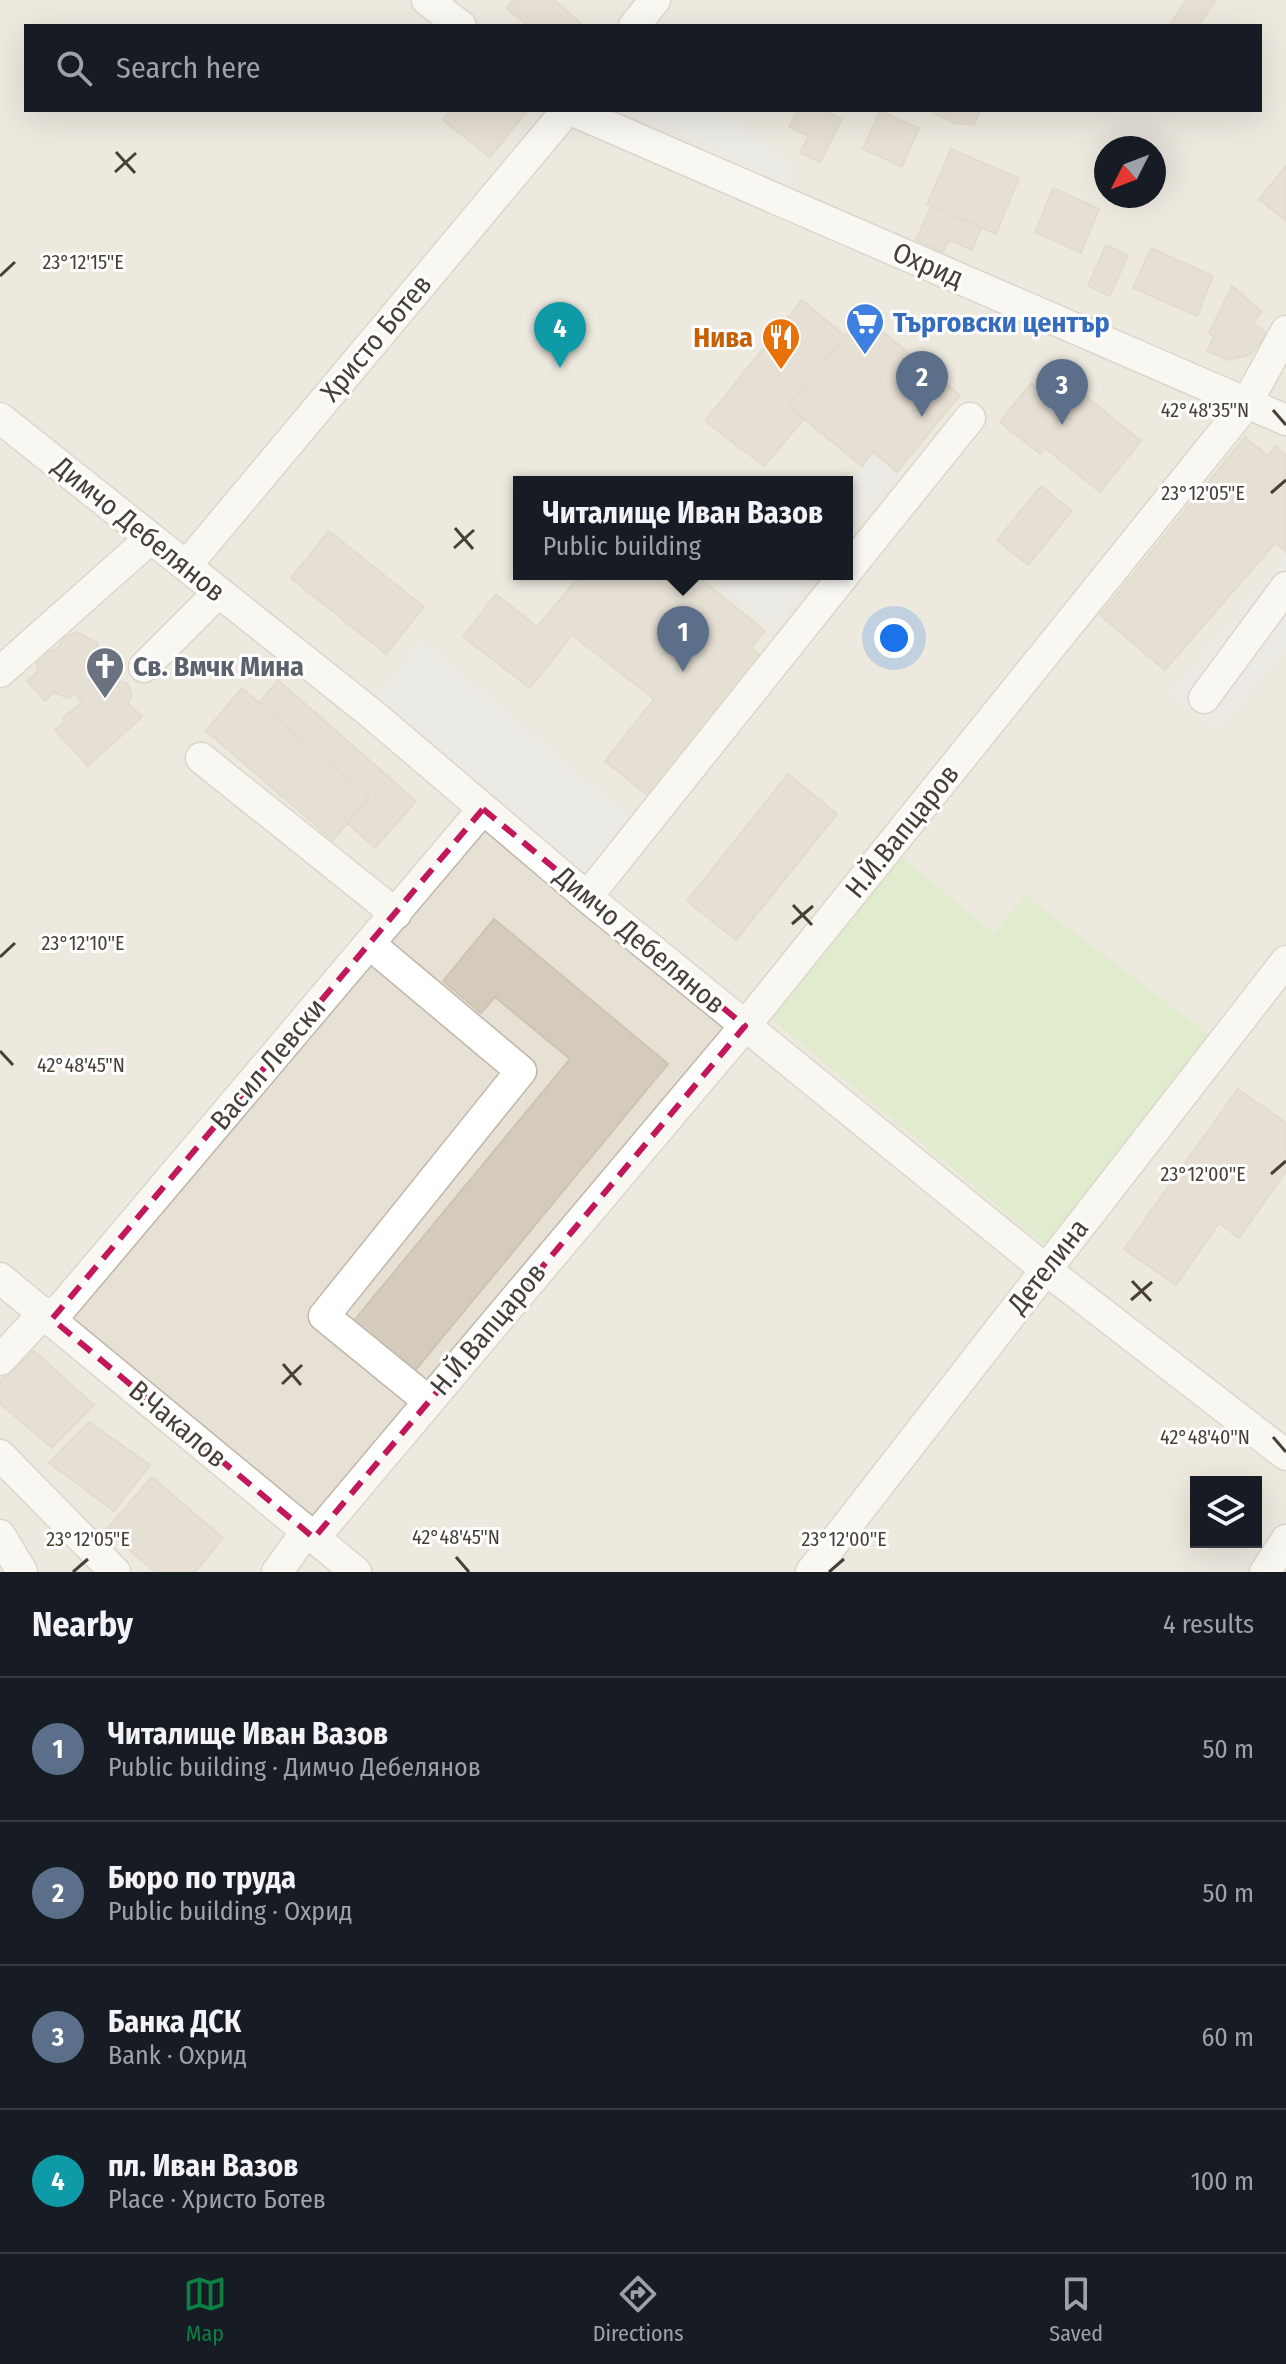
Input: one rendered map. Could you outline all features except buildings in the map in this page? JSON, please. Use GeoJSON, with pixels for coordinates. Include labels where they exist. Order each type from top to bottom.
{"type":"FeatureCollection","features":[{"type":"Feature","properties":{"kind":"street"},"geometry":{"type":"LineString","coordinates":[[427,0],[458,24]]}},
{"type":"Feature","properties":{"kind":"street"},"geometry":{"type":"LineString","coordinates":[[636,24],[655,0]]}},
{"type":"Feature","properties":{"kind":"street","name":"Христо Ботев"},"geometry":{"type":"LineString","coordinates":[[186,566],[567,112]]}},
{"type":"Feature","properties":{"kind":"street","name":"Охрид"},"geometry":{"type":"LineString","coordinates":[[574,112],[1286,420]]}},
{"type":"Feature","properties":{"kind":"street","name":"Н.Й.Вапцаров"},"geometry":{"type":"LineString","coordinates":[[277,1572],[745,1026],[1247,403],[1286,331]]}},
{"type":"Feature","properties":{"kind":"street","name":"Димчо Дебелянов"},"geometry":{"type":"LineString","coordinates":[[0,418],[372,714],[587,897],[1045,1269],[1286,1455]]}},
{"type":"Feature","properties":{"kind":"street"},"geometry":{"type":"LineString","coordinates":[[853,564],[970,418]]}},
{"type":"Feature","properties":{"kind":"street"},"geometry":{"type":"LineString","coordinates":[[0,672],[151,538]]}},
{"type":"Feature","properties":{"kind":"street"},"geometry":{"type":"LineString","coordinates":[[587,897],[840,580]]}},
{"type":"Feature","properties":{"kind":"street"},"geometry":{"type":"LineString","coordinates":[[1204,698],[1286,587]]}},
{"type":"Feature","properties":{"kind":"street"},"geometry":{"type":"LineString","coordinates":[[144,667],[219,592]]}},
{"type":"Feature","properties":{"kind":"street"},"geometry":{"type":"LineString","coordinates":[[201,758],[396,914]]}},
{"type":"Feature","properties":{"kind":"street","name":"Васил Левски"},"geometry":{"type":"LineString","coordinates":[[0,1360],[48,1316],[371,945],[483,809]]}},
{"type":"Feature","properties":{"kind":"street"},"geometry":{"type":"LineString","coordinates":[[371,945],[521,1071],[324,1316],[427,1400]]}},
{"type":"Feature","properties":{"kind":"street","name":"Детелина"},"geometry":{"type":"LineString","coordinates":[[811,1572],[1286,961]]}},
{"type":"Feature","properties":{"kind":"street","name":"В.Чакалов"},"geometry":{"type":"LineString","coordinates":[[0,1278],[356,1572]]}},
{"type":"Feature","properties":{"kind":"street"},"geometry":{"type":"LineString","coordinates":[[0,1455],[115,1572]]}},
{"type":"Feature","properties":{"kind":"street"},"geometry":{"type":"LineString","coordinates":[[0,1535],[22,1572]]}},
{"type":"Feature","properties":{"kind":"street"},"geometry":{"type":"LineString","coordinates":[[1265,1572],[1286,1540]]}},
{"type":"Feature","properties":{"kind":"highlighted area"},"geometry":{"type":"Polygon","coordinates":[[[483,809],[745,1026],[314,1538],[52,1319],[483,809]]]}},
{"type":"Feature","properties":{"kind":"shaded area"},"geometry":{"type":"Polygon","coordinates":[[[0,0],[1286,0],[1286,1572],[0,1572],[0,0]]]}},
{"type":"Feature","properties":{"kind":"shaded area"},"geometry":{"type":"Polygon","coordinates":[[[629,112],[725,112],[795,167],[786,184],[629,112]]]}},
{"type":"Feature","properties":{"kind":"shaded area"},"geometry":{"type":"Polygon","coordinates":[[[873,452],[897,472],[853,528],[853,477],[873,452]]]}},
{"type":"Feature","properties":{"kind":"shaded area"},"geometry":{"type":"Polygon","coordinates":[[[1286,554],[1286,649],[1216,732],[1170,693],[1286,554]]]}},
{"type":"Feature","properties":{"kind":"shaded area"},"geometry":{"type":"Polygon","coordinates":[[[711,580],[812,580],[773,631],[711,580]]]}},
{"type":"Feature","properties":{"kind":"shaded area"},"geometry":{"type":"Polygon","coordinates":[[[422,641],[635,821],[583,882],[371,702],[422,641]]]}},
{"type":"Feature","properties":{"kind":"green space"},"geometry":{"type":"Polygon","coordinates":[[[899,855],[994,933],[1025,895],[1211,1036],[1046,1246],[768,1016],[899,855]]]}},
{"type":"Feature","properties":{"kind":"place","name":"Търговски център"},"geometry":{"type":"Point","coordinates":[865,356]}},
{"type":"Feature","properties":{"kind":"place","name":"пл. Иван Вазов"},"geometry":{"type":"Point","coordinates":[560,368]}},
{"type":"Feature","properties":{"kind":"place","name":"Нива"},"geometry":{"type":"Point","coordinates":[781,371]}},
{"type":"Feature","properties":{"kind":"place","name":"Бюро по труда"},"geometry":{"type":"Point","coordinates":[922,417]}},
{"type":"Feature","properties":{"kind":"place","name":"Банка ДСК"},"geometry":{"type":"Point","coordinates":[1062,425]}},
{"type":"Feature","properties":{"kind":"place","name":"Читалище Иван Вазов"},"geometry":{"type":"Point","coordinates":[683,672]}},
{"type":"Feature","properties":{"kind":"place","name":"Св. Вмчк Мина"},"geometry":{"type":"Point","coordinates":[105,700]}}]}
